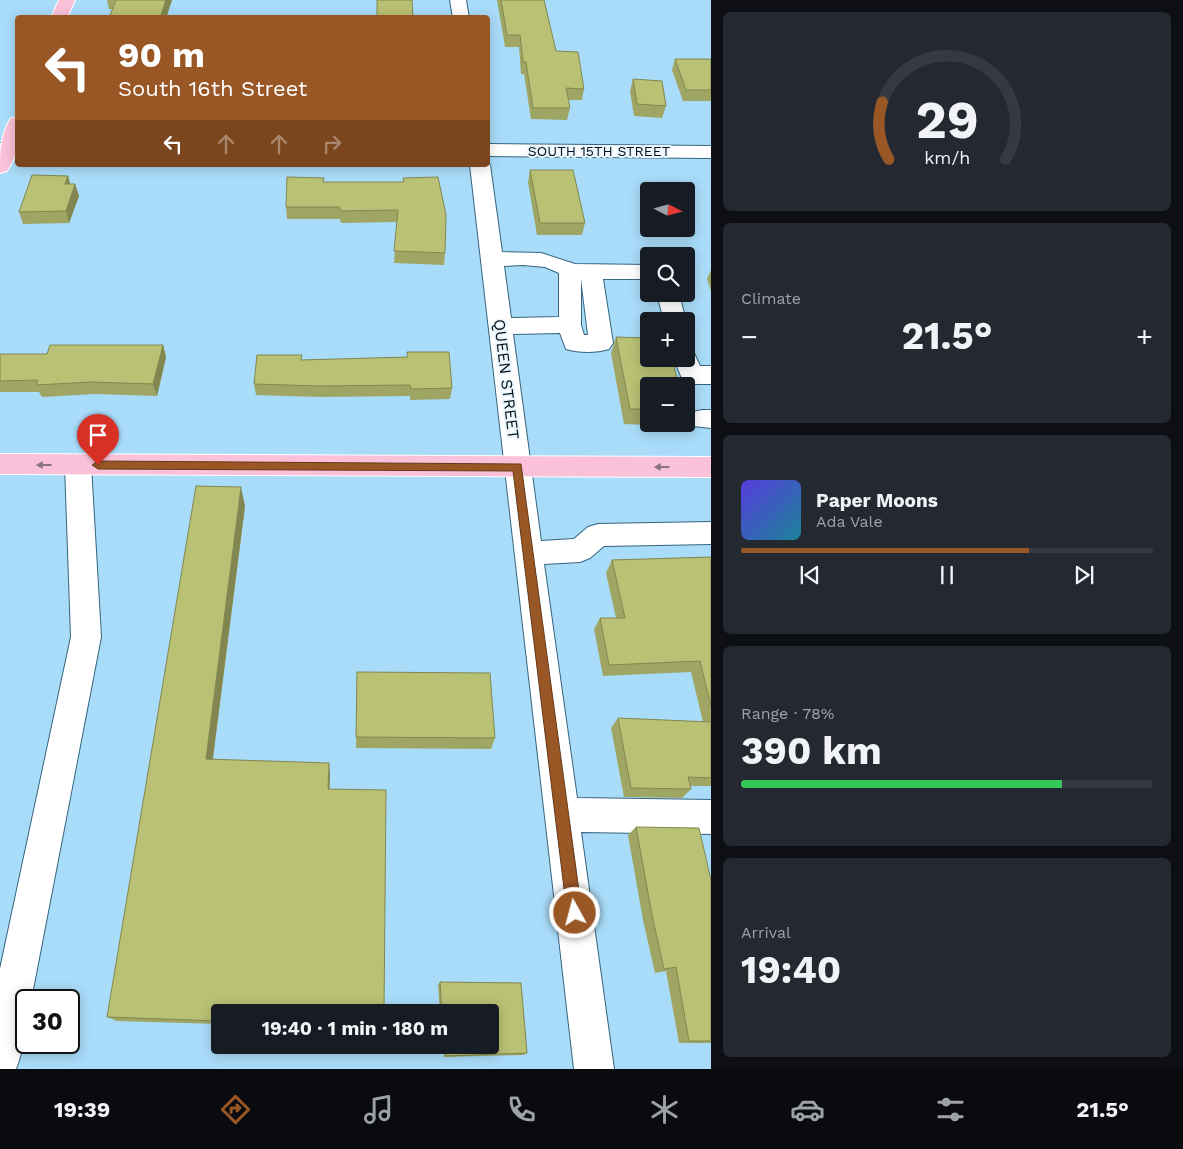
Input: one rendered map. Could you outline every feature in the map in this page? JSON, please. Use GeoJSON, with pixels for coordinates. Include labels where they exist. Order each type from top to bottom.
{"type":"FeatureCollection","features":[{"type":"Feature","properties":{"kind":"main road"},"geometry":{"type":"LineString","coordinates":[[60,15],[67,0]]}},
{"type":"Feature","properties":{"kind":"main road"},"geometry":{"type":"LineString","coordinates":[[6,153],[15,130]]}},
{"type":"Feature","properties":{"kind":"main road"},"geometry":{"type":"LineString","coordinates":[[0,464],[518,467],[709,471]]}},
{"type":"Feature","properties":{"kind":"street"},"geometry":{"type":"LineString","coordinates":[[458,0],[460,15]]}},
{"type":"Feature","properties":{"kind":"street","name":"SOUTH 15TH STREET"},"geometry":{"type":"LineString","coordinates":[[490,150],[710,152]]}},
{"type":"Feature","properties":{"kind":"street","name":"QUEEN STREET"},"geometry":{"type":"LineString","coordinates":[[480,167],[594,1069]]}},
{"type":"Feature","properties":{"kind":"street"},"geometry":{"type":"LineString","coordinates":[[492,259],[543,259],[580,271],[640,272]]}},
{"type":"Feature","properties":{"kind":"street"},"geometry":{"type":"LineString","coordinates":[[580,271],[601,342],[574,343],[570,326],[580,271]]}},
{"type":"Feature","properties":{"kind":"street"},"geometry":{"type":"LineString","coordinates":[[500,326],[570,326]]}},
{"type":"Feature","properties":{"kind":"street"},"geometry":{"type":"LineString","coordinates":[[688,367],[690,375],[710,375]]}},
{"type":"Feature","properties":{"kind":"street"},"geometry":{"type":"LineString","coordinates":[[0,1060],[86,637],[78,465]]}},
{"type":"Feature","properties":{"kind":"street"},"geometry":{"type":"LineString","coordinates":[[529,553],[580,550],[598,534],[710,533]]}},
{"type":"Feature","properties":{"kind":"street"},"geometry":{"type":"LineString","coordinates":[[562,815],[710,817]]}},
{"type":"Feature","properties":{"kind":"building"},"geometry":{"type":"Polygon","coordinates":[[[116,0],[166,0],[161,15],[110,15],[116,0]]]}},
{"type":"Feature","properties":{"kind":"building"},"geometry":{"type":"Polygon","coordinates":[[[377,0],[412,0],[413,15],[377,15],[377,0]]]}},
{"type":"Feature","properties":{"kind":"building"},"geometry":{"type":"Polygon","coordinates":[[[501,0],[544,0],[556,51],[578,52],[584,89],[566,88],[570,108],[533,108],[526,62],[523,62],[520,35],[507,35],[501,0]]]}},
{"type":"Feature","properties":{"kind":"building"},"geometry":{"type":"Polygon","coordinates":[[[675,59],[711,59],[711,90],[686,90],[675,59]]]}},
{"type":"Feature","properties":{"kind":"building"},"geometry":{"type":"Polygon","coordinates":[[[633,79],[662,81],[666,106],[637,104],[633,79]]]}},
{"type":"Feature","properties":{"kind":"building"},"geometry":{"type":"Polygon","coordinates":[[[530,170],[573,170],[585,223],[540,223],[530,170]]]}},
{"type":"Feature","properties":{"kind":"building"},"geometry":{"type":"Polygon","coordinates":[[[32,175],[68,176],[65,184],[75,184],[66,211],[19,212],[32,175]]]}},
{"type":"Feature","properties":{"kind":"building"},"geometry":{"type":"Polygon","coordinates":[[[287,177],[324,178],[323,182],[404,182],[403,178],[438,177],[446,215],[445,253],[394,251],[398,210],[340,211],[340,207],[286,207],[287,177]]]}},
{"type":"Feature","properties":{"kind":"building"},"geometry":{"type":"Polygon","coordinates":[[[616,337],[640,338],[640,367],[674,367],[677,377],[640,377],[640,409],[630,409],[616,337]]]}},
{"type":"Feature","properties":{"kind":"building"},"geometry":{"type":"Polygon","coordinates":[[[50,345],[163,345],[153,384],[91,382],[36,385],[38,380],[0,381],[0,354],[47,354],[50,345]]]}},
{"type":"Feature","properties":{"kind":"building"},"geometry":{"type":"Polygon","coordinates":[[[407,352],[449,352],[452,388],[411,389],[410,385],[318,386],[254,384],[257,355],[302,355],[301,360],[408,357],[407,352]]]}},
{"type":"Feature","properties":{"kind":"building"},"geometry":{"type":"Polygon","coordinates":[[[196,486],[241,487],[206,759],[329,763],[328,789],[386,790],[384,1004],[211,1004],[211,1021],[107,1017],[196,486]]]}},
{"type":"Feature","properties":{"kind":"building"},"geometry":{"type":"Polygon","coordinates":[[[711,557],[711,706],[700,661],[609,665],[600,618],[625,618],[612,560],[711,557]]]}},
{"type":"Feature","properties":{"kind":"building"},"geometry":{"type":"Polygon","coordinates":[[[357,672],[490,673],[495,738],[356,737],[357,672]]]}},
{"type":"Feature","properties":{"kind":"building"},"geometry":{"type":"Polygon","coordinates":[[[618,718],[711,722],[711,778],[688,777],[691,789],[631,788],[618,718]]]}},
{"type":"Feature","properties":{"kind":"building"},"geometry":{"type":"Polygon","coordinates":[[[636,827],[699,828],[711,880],[711,1041],[689,1041],[676,967],[664,969],[636,827]]]}},
{"type":"Feature","properties":{"kind":"building"},"geometry":{"type":"Polygon","coordinates":[[[440,982],[521,983],[527,1053],[446,1056],[446,1054],[499,1054],[499,1004],[441,1004],[440,982]]]}},
{"type":"Feature","properties":{"kind":"route"},"geometry":{"type":"LineString","coordinates":[[98,465],[518,467],[575,913]]}}]}
